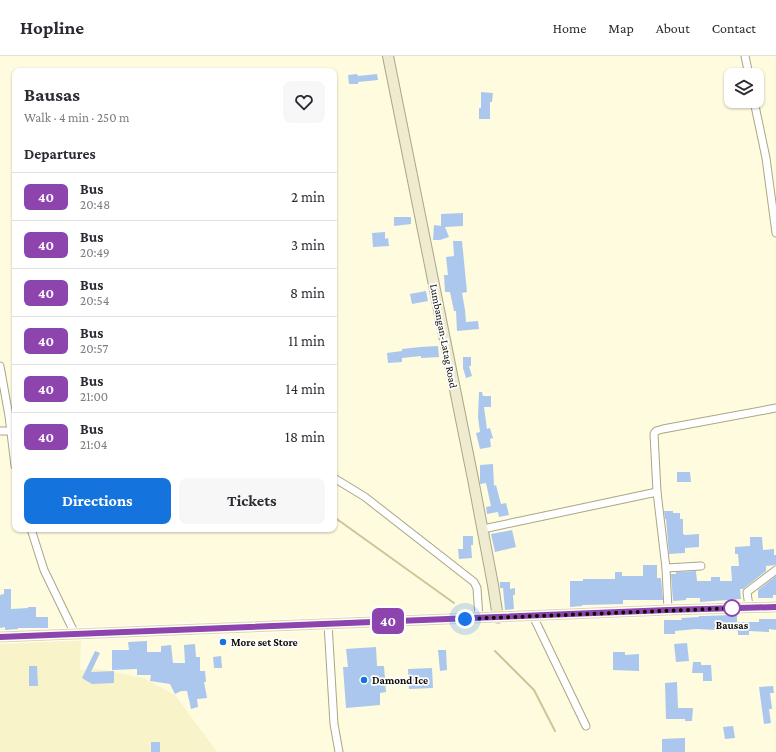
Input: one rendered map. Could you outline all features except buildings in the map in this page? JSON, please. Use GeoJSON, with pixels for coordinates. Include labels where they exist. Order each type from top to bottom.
{"type":"FeatureCollection","features":[{"type":"Feature","properties":{"kind":"main road"},"geometry":{"type":"LineString","coordinates":[[0,637],[776,607]]}},
{"type":"Feature","properties":{"kind":"street","name":"Lumbangan-Latag Road"},"geometry":{"type":"LineString","coordinates":[[388,56],[494,585],[498,618]]}},
{"type":"Feature","properties":{"kind":"street"},"geometry":{"type":"LineString","coordinates":[[745,56],[748,68]]}},
{"type":"Feature","properties":{"kind":"street"},"geometry":{"type":"LineString","coordinates":[[755,108],[766,158],[776,233]]}},
{"type":"Feature","properties":{"kind":"street"},"geometry":{"type":"LineString","coordinates":[[0,366],[12,426]]}},
{"type":"Feature","properties":{"kind":"street"},"geometry":{"type":"LineString","coordinates":[[668,610],[666,568],[657,492],[654,434],[656,431],[662,429],[776,408]]}},
{"type":"Feature","properties":{"kind":"street"},"geometry":{"type":"LineString","coordinates":[[0,431],[12,431]]}},
{"type":"Feature","properties":{"kind":"street"},"geometry":{"type":"LineString","coordinates":[[337,480],[365,497],[474,582],[478,588],[479,618]]}},
{"type":"Feature","properties":{"kind":"street"},"geometry":{"type":"LineString","coordinates":[[482,528],[657,492]]}},
{"type":"Feature","properties":{"kind":"street"},"geometry":{"type":"LineString","coordinates":[[32,532],[44,570],[75,634]]}},
{"type":"Feature","properties":{"kind":"street"},"geometry":{"type":"LineString","coordinates":[[666,568],[701,566]]}},
{"type":"Feature","properties":{"kind":"street"},"geometry":{"type":"LineString","coordinates":[[750,607],[747,592],[776,570]]}},
{"type":"Feature","properties":{"kind":"street"},"geometry":{"type":"LineString","coordinates":[[533,616],[586,726]]}},
{"type":"Feature","properties":{"kind":"street"},"geometry":{"type":"LineString","coordinates":[[328,624],[334,724],[339,752]]}},
{"type":"Feature","properties":{"kind":"shaded area"},"geometry":{"type":"Polygon","coordinates":[[[81,640],[80,670],[99,669],[143,678],[175,695],[217,752],[0,752],[0,644],[81,640]]]}},
{"type":"Feature","properties":{"kind":"waterway"},"geometry":{"type":"LineString","coordinates":[[337,519],[454,603]]}},
{"type":"Feature","properties":{"kind":"waterway"},"geometry":{"type":"LineString","coordinates":[[495,651],[534,690],[555,731]]}},
{"type":"Feature","properties":{"kind":"bus line","name":"40"},"geometry":{"type":"LineString","coordinates":[[0,637],[776,607]]}},
{"type":"Feature","properties":{"kind":"place","name":"Bausas"},"geometry":{"type":"Point","coordinates":[732,608]}},
{"type":"Feature","properties":{"kind":"place","name":"More set Store"},"geometry":{"type":"Point","coordinates":[223,642]}},
{"type":"Feature","properties":{"kind":"place","name":"Damond Ice"},"geometry":{"type":"Point","coordinates":[364,680]}},
{"type":"Feature","properties":{"kind":"route"},"geometry":{"type":"LineString","coordinates":[[465,619],[736,608],[732,608]]}}]}
